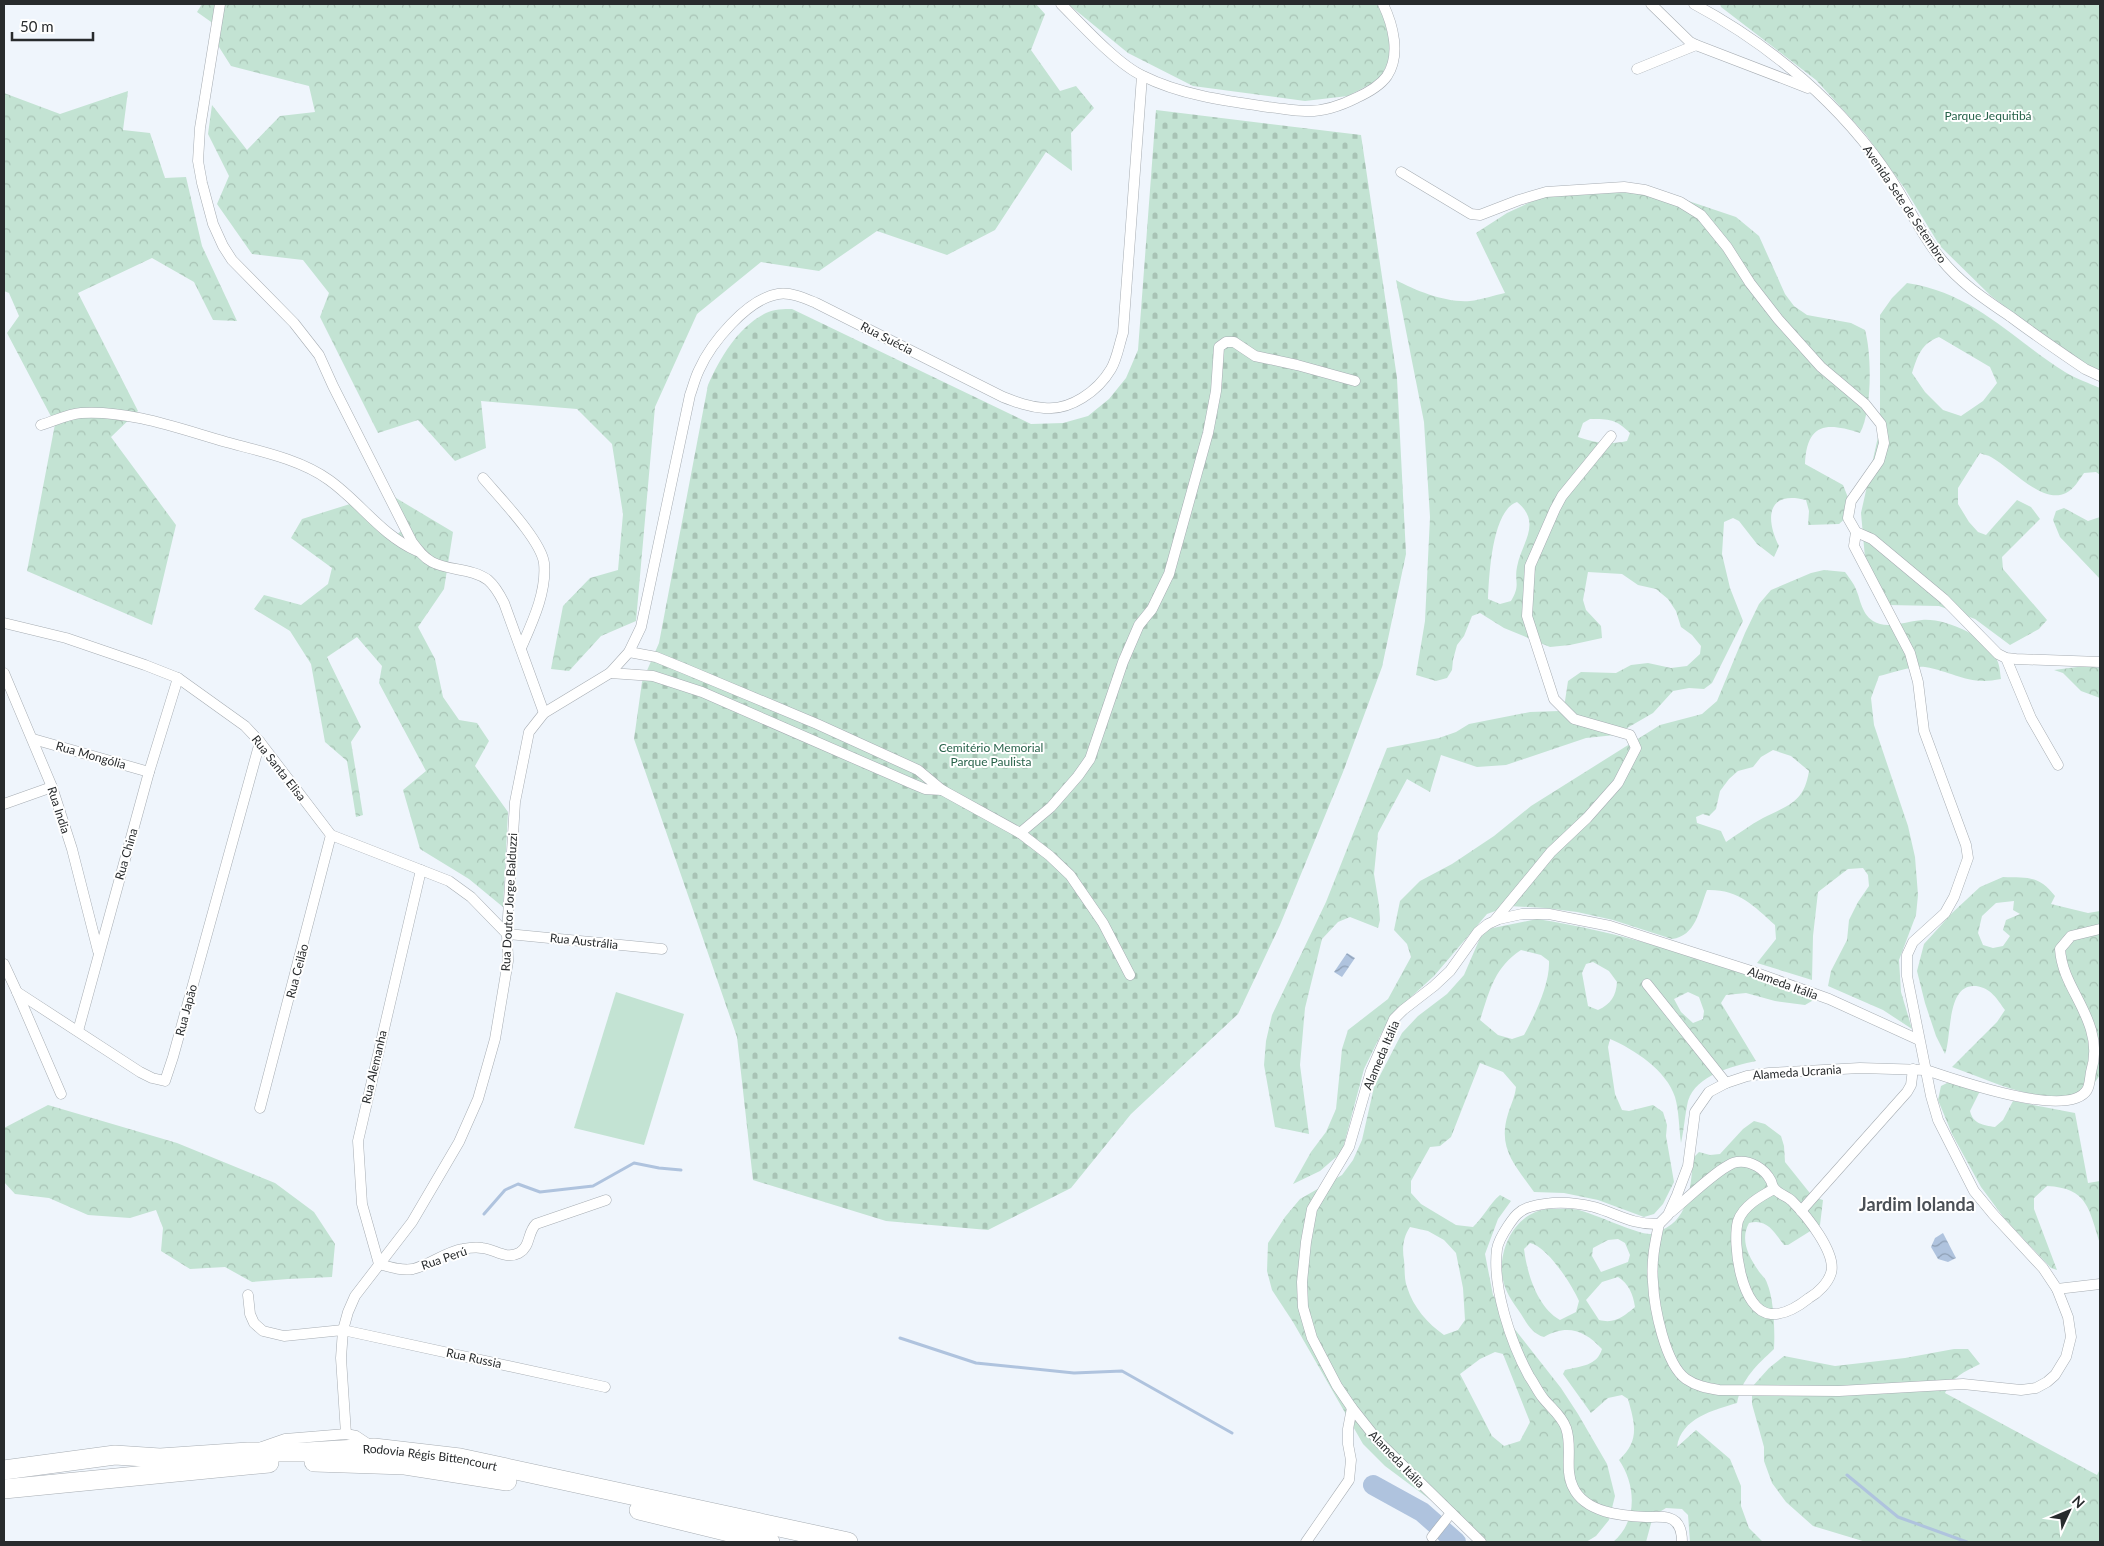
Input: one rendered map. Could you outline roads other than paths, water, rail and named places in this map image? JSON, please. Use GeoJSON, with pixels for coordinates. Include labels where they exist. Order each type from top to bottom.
{"type":"FeatureCollection","features":[{"type":"Feature","properties":{"kind":"highway","name":"Rodovia Régis Bittencourt"},"geometry":{"type":"LineString","coordinates":[[4,1470],[115,1455],[160,1458],[248,1452],[307,1452],[374,1448],[460,1458],[848,1542]]}},
{"type":"Feature","properties":{"kind":"highway","name":"Rodovia Régis Bittencourt"},"geometry":{"type":"LineString","coordinates":[[5,1492],[281,1462],[405,1464],[487,1477],[610,1503],[770,1542]]}},
{"type":"Feature","properties":{"kind":"street"},"geometry":{"type":"LineString","coordinates":[[220,4],[200,128],[198,161],[213,224],[232,260],[294,323],[319,355],[403,525],[420,553]]}},
{"type":"Feature","properties":{"kind":"street"},"geometry":{"type":"LineString","coordinates":[[1061,4],[1102,44],[1142,76],[1186,92],[1240,103],[1305,112],[1327,110],[1370,91],[1387,77],[1394,60],[1394,35],[1383,4]]}},
{"type":"Feature","properties":{"kind":"street"},"geometry":{"type":"LineString","coordinates":[[1651,4],[1690,42],[1816,91]]}},
{"type":"Feature","properties":{"kind":"street","name":"Avenida Sete de Setembro"},"geometry":{"type":"LineString","coordinates":[[1694,4],[1766,49],[1816,91],[1859,137],[1890,179],[1914,221],[1941,259],[1959,279],[2085,369],[2100,376]]}},
{"type":"Feature","properties":{"kind":"street"},"geometry":{"type":"LineString","coordinates":[[1637,69],[1696,45]]}},
{"type":"Feature","properties":{"kind":"street","name":"Rua Suécia"},"geometry":{"type":"LineString","coordinates":[[610,673],[628,652],[641,627],[690,396],[698,370],[720,337],[745,311],[762,301],[778,294],[796,295],[816,303],[1003,397],[1024,404],[1044,408],[1061,408],[1094,390],[1112,368],[1123,333],[1142,76]]}},
{"type":"Feature","properties":{"kind":"street"},"geometry":{"type":"LineString","coordinates":[[1401,172],[1471,214],[1480,215],[1546,192],[1624,187],[1645,190],[1680,202],[1701,215],[1727,246],[1750,283],[1778,320],[1821,366],[1865,404],[1881,424],[1884,443],[1879,461],[1851,501],[1848,518],[1856,532],[1872,539],[1944,600],[1991,649],[2006,658],[2100,662]]}},
{"type":"Feature","properties":{"kind":"street"},"geometry":{"type":"LineString","coordinates":[[1020,833],[1051,807],[1090,759],[1123,662],[1140,625],[1152,609],[1169,574],[1208,433],[1216,392],[1219,347],[1226,342],[1234,342],[1255,356],[1297,365],[1355,382]]}},
{"type":"Feature","properties":{"kind":"street"},"geometry":{"type":"LineString","coordinates":[[41,425],[79,413],[106,413],[168,424],[291,462],[329,480],[397,541],[437,564],[474,573],[488,580],[497,590],[504,603],[544,713]]}},
{"type":"Feature","properties":{"kind":"street"},"geometry":{"type":"LineString","coordinates":[[1495,921],[1551,852],[1587,818],[1618,783],[1636,748],[1630,735],[1574,719],[1554,699],[1527,616],[1530,566],[1554,509],[1562,496],[1611,436]]}},
{"type":"Feature","properties":{"kind":"street"},"geometry":{"type":"LineString","coordinates":[[483,478],[538,547],[544,562],[543,584],[537,609],[520,648]]}},
{"type":"Feature","properties":{"kind":"street"},"geometry":{"type":"LineString","coordinates":[[1682,1542],[1682,1533],[1678,1525],[1669,1518],[1619,1516],[1593,1507],[1573,1489],[1569,1473],[1569,1444],[1566,1427],[1543,1398],[1520,1358],[1509,1331],[1496,1272],[1497,1248],[1515,1215],[1528,1207],[1546,1203],[1578,1204],[1594,1207],[1634,1223],[1659,1224],[1653,1250],[1653,1282],[1664,1344],[1676,1368],[1685,1379],[1700,1386],[1719,1390],[1840,1391],[1963,1384],[2021,1390],[2036,1388],[2055,1375],[2066,1357],[2071,1337],[2068,1317],[2057,1289],[2043,1268],[1993,1214],[1974,1190],[1938,1120],[1931,1096],[1907,976],[1907,955],[1913,942],[1945,913],[1954,897],[1968,858],[1966,845],[1924,731],[1918,682],[1910,652],[1854,546],[1856,532]]}},
{"type":"Feature","properties":{"kind":"street","name":"Rua Santa Elisa"},"geometry":{"type":"LineString","coordinates":[[4,623],[66,638],[178,678],[245,726],[260,742],[332,835]]}},
{"type":"Feature","properties":{"kind":"street"},"geometry":{"type":"LineString","coordinates":[[628,652],[656,657],[817,724],[918,770],[942,790],[1020,833],[1050,856],[1070,875],[1103,923],[1130,975]]}},
{"type":"Feature","properties":{"kind":"street"},"geometry":{"type":"LineString","coordinates":[[2006,658],[2031,718],[2058,765]]}},
{"type":"Feature","properties":{"kind":"street","name":"Rua India"},"geometry":{"type":"LineString","coordinates":[[4,673],[52,787],[72,849],[99,952]]}},
{"type":"Feature","properties":{"kind":"street"},"geometry":{"type":"LineString","coordinates":[[610,673],[653,676],[702,692],[913,784],[926,789],[942,790]]}},
{"type":"Feature","properties":{"kind":"street","name":"Rua Doutor Jorge Balduzzi"},"geometry":{"type":"LineString","coordinates":[[346,1434],[341,1358],[343,1330],[355,1296],[412,1222],[459,1142],[478,1099],[495,1040],[508,960],[507,934],[515,802],[529,732],[544,713],[610,673]]}},
{"type":"Feature","properties":{"kind":"street","name":"Rua China"},"geometry":{"type":"LineString","coordinates":[[78,1030],[149,772],[178,678]]}},
{"type":"Feature","properties":{"kind":"street","name":"Rua Mongólia"},"geometry":{"type":"LineString","coordinates":[[33,739],[149,772]]}},
{"type":"Feature","properties":{"kind":"street","name":"Rua Japão"},"geometry":{"type":"LineString","coordinates":[[17,992],[140,1072],[152,1078],[165,1081],[260,742]]}},
{"type":"Feature","properties":{"kind":"street"},"geometry":{"type":"LineString","coordinates":[[4,804],[52,787]]}},
{"type":"Feature","properties":{"kind":"street"},"geometry":{"type":"LineString","coordinates":[[332,835],[449,882],[471,897],[507,934]]}},
{"type":"Feature","properties":{"kind":"street","name":"Rua Ceilão"},"geometry":{"type":"LineString","coordinates":[[260,1108],[332,835]]}},
{"type":"Feature","properties":{"kind":"street","name":"Rua Alemanha"},"geometry":{"type":"LineString","coordinates":[[378,1264],[362,1204],[358,1141],[421,870]]}},
{"type":"Feature","properties":{"kind":"street","name":"Alameda Itália"},"geometry":{"type":"LineString","coordinates":[[1480,1542],[1379,1442],[1352,1408],[1337,1386],[1312,1338],[1303,1307],[1302,1274],[1312,1209],[1348,1147],[1371,1072],[1394,1019],[1450,971],[1478,932],[1495,921],[1522,914],[1549,914],[1610,926],[1751,971],[1829,1000],[1919,1040]]}},
{"type":"Feature","properties":{"kind":"street","name":"Alameda Ucrania"},"geometry":{"type":"LineString","coordinates":[[1659,1224],[1668,1215],[1688,1166],[1695,1112],[1709,1092],[1726,1082],[1747,1076],[1769,1073],[1860,1068],[1913,1069],[1926,1070],[1997,1092],[2047,1101],[2079,1097],[2087,1090],[2094,1061],[2096,1032],[2061,964],[2060,949],[2072,936],[2100,929]]}},
{"type":"Feature","properties":{"kind":"street","name":"Rua Austrália"},"geometry":{"type":"LineString","coordinates":[[507,934],[662,949]]}},
{"type":"Feature","properties":{"kind":"street"},"geometry":{"type":"LineString","coordinates":[[4,964],[61,1094]]}},
{"type":"Feature","properties":{"kind":"street"},"geometry":{"type":"LineString","coordinates":[[1647,984],[1726,1082]]}},
{"type":"Feature","properties":{"kind":"street"},"geometry":{"type":"LineString","coordinates":[[1801,1211],[1907,1092],[1911,1085],[1913,1069]]}},
{"type":"Feature","properties":{"kind":"street"},"geometry":{"type":"LineString","coordinates":[[1668,1215],[1719,1171],[1734,1162],[1746,1161],[1761,1168],[1771,1180],[1774,1189],[1790,1199],[1824,1242],[1830,1258],[1832,1272],[1814,1296],[1797,1307],[1770,1314],[1755,1305],[1745,1290],[1736,1238],[1738,1220],[1744,1212],[1758,1197],[1774,1189]]}},
{"type":"Feature","properties":{"kind":"street","name":"Rua Perú"},"geometry":{"type":"LineString","coordinates":[[378,1264],[400,1269],[413,1269],[453,1252],[476,1248],[483,1248],[496,1254],[510,1256],[520,1252],[528,1245],[532,1228],[536,1224],[606,1200]]}},
{"type":"Feature","properties":{"kind":"street"},"geometry":{"type":"LineString","coordinates":[[2057,1289],[2100,1284]]}},
{"type":"Feature","properties":{"kind":"street","name":"Rua Russia"},"geometry":{"type":"LineString","coordinates":[[248,1295],[250,1314],[254,1323],[263,1332],[284,1336],[343,1330],[605,1387]]}},
{"type":"Feature","properties":{"kind":"street"},"geometry":{"type":"LineString","coordinates":[[1306,1542],[1349,1480],[1351,1460],[1348,1429],[1352,1408]]}},
{"type":"Feature","properties":{"kind":"street"},"geometry":{"type":"LineString","coordinates":[[248,1452],[285,1439],[346,1434],[356,1436],[374,1448]]}},
{"type":"Feature","properties":{"kind":"street"},"geometry":{"type":"LineString","coordinates":[[1432,1537],[1451,1513]]}},
{"type":"Feature","properties":{"kind":"water"},"geometry":{"type":"Polygon","coordinates":[[[1347,953],[1355,958],[1342,977],[1334,972],[1347,953]]]}},
{"type":"Feature","properties":{"kind":"water"},"geometry":{"type":"Polygon","coordinates":[[[1943,1233],[1956,1258],[1948,1262],[1938,1259],[1931,1247],[1935,1238],[1943,1233]]]}},
{"type":"Feature","properties":{"kind":"waterway"},"geometry":{"type":"LineString","coordinates":[[484,1214],[505,1190],[518,1184],[540,1192],[593,1186],[634,1163],[681,1170]]}},
{"type":"Feature","properties":{"kind":"waterway"},"geometry":{"type":"LineString","coordinates":[[900,1338],[976,1363],[1074,1373],[1122,1371],[1232,1433]]}},
{"type":"Feature","properties":{"kind":"waterway"},"geometry":{"type":"LineString","coordinates":[[1847,1475],[1898,1517],[1967,1542]]}},
{"type":"Feature","properties":{"kind":"waterway"},"geometry":{"type":"LineString","coordinates":[[1373,1485],[1422,1512],[1456,1542]]}},
{"type":"Feature","properties":{"kind":"district","name":"Jardim Iolanda"},"geometry":{"type":"Point","coordinates":[1917,1204]}},
{"type":"Feature","properties":{"kind":"park label","name":"Parque Jequitibá"},"geometry":{"type":"Point","coordinates":[1988,115]}},
{"type":"Feature","properties":{"kind":"park label","name":"Cemitério Memorial Parque Paulista"},"geometry":{"type":"Point","coordinates":[991,754]}}]}
